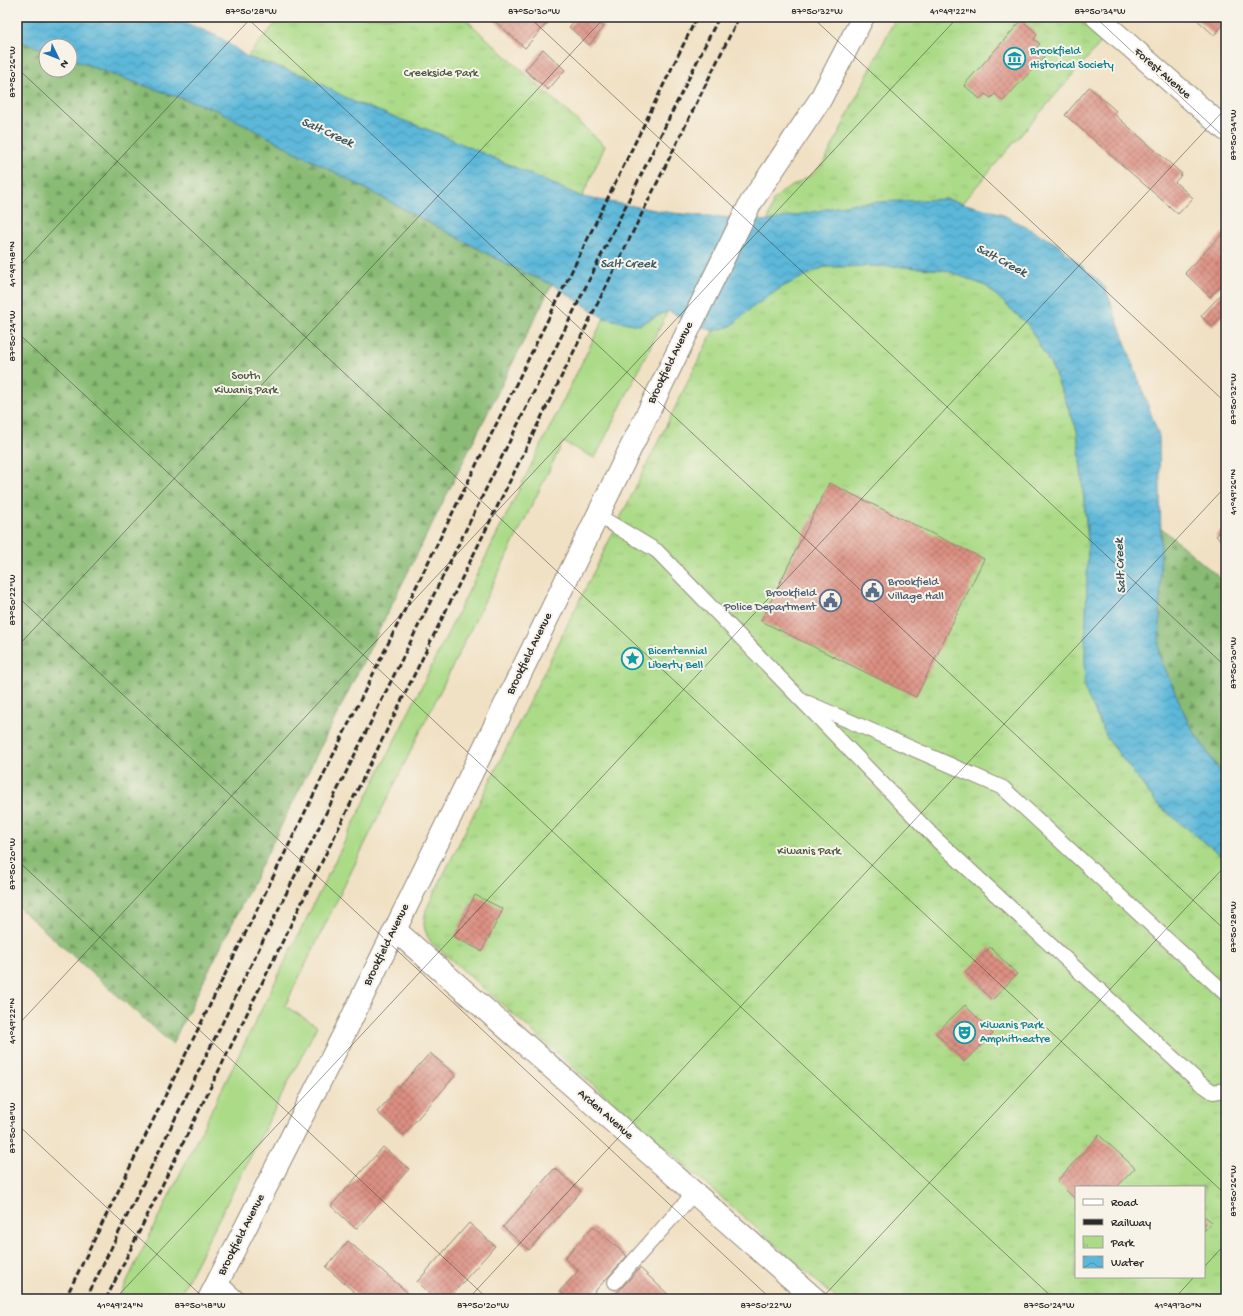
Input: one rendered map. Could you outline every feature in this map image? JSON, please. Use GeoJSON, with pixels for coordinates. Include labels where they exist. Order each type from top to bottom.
{"type":"FeatureCollection","features":[{"type":"Feature","properties":{"kind":"street","name":"Brookfield Avenue"},"geometry":{"type":"LineString","coordinates":[[213,1290],[394,930],[750,204],[820,100],[863,17]]}},
{"type":"Feature","properties":{"kind":"street","name":"Forest Avenue"},"geometry":{"type":"LineString","coordinates":[[1097,17],[1226,130]]}},
{"type":"Feature","properties":{"kind":"street","name":"Arden Avenue"},"geometry":{"type":"LineString","coordinates":[[394,930],[815,1299]]}},
{"type":"Feature","properties":{"kind":"lane"},"geometry":{"type":"LineString","coordinates":[[597,515],[657,550],[938,841],[1200,1082],[1213,1092],[1226,1090]]}},
{"type":"Feature","properties":{"kind":"lane"},"geometry":{"type":"LineString","coordinates":[[802,700],[1003,788],[1226,994]]}},
{"type":"Feature","properties":{"kind":"lane"},"geometry":{"type":"LineString","coordinates":[[615,1282],[694,1193]]}},
{"type":"Feature","properties":{"kind":"lane"},"geometry":{"type":"LineString","coordinates":[[213,1290],[238,1299]]}},
{"type":"Feature","properties":{"kind":"green space","name":"Creekside Park"},"geometry":{"type":"Polygon","coordinates":[[[281,17],[463,17],[605,146],[582,197],[437,133],[354,102],[306,76],[247,57],[281,17]]]}},
{"type":"Feature","properties":{"kind":"green space"},"geometry":{"type":"Polygon","coordinates":[[[896,17],[1076,17],[1103,40],[962,203],[945,199],[768,221],[773,201],[782,192],[813,174],[825,161],[896,17]]]}},
{"type":"Feature","properties":{"kind":"green space","name":"South Kiwanis Park"},"geometry":{"type":"Polygon","coordinates":[[[17,41],[38,48],[38,78],[78,78],[78,61],[113,75],[217,110],[524,273],[552,284],[172,1044],[17,906],[17,41]]]}},
{"type":"Feature","properties":{"kind":"green space","name":"Kiwanis Park"},"geometry":{"type":"Polygon","coordinates":[[[893,266],[945,270],[986,286],[1028,324],[1053,369],[1077,430],[1107,738],[1158,805],[1226,859],[1226,1299],[837,1299],[431,942],[426,934],[424,923],[426,910],[713,331],[731,326],[749,310],[782,287],[824,267],[893,266]]]}},
{"type":"Feature","properties":{"kind":"green space"},"geometry":{"type":"Polygon","coordinates":[[[668,311],[595,458],[563,442],[285,1006],[317,1026],[178,1299],[118,1299],[604,318],[639,325],[668,311]]]}},
{"type":"Feature","properties":{"kind":"green space"},"geometry":{"type":"Polygon","coordinates":[[[1160,527],[1226,583],[1226,781],[1189,724],[1159,655],[1160,527]]]}},
{"type":"Feature","properties":{"kind":"water","name":"Salt Creek"},"geometry":{"type":"Polygon","coordinates":[[[17,17],[161,17],[184,22],[221,38],[247,57],[306,76],[354,102],[437,133],[582,197],[672,213],[768,221],[855,203],[946,199],[1000,213],[1057,244],[1105,287],[1159,436],[1161,543],[1159,655],[1189,724],[1226,781],[1226,859],[1158,805],[1107,738],[1084,688],[1088,540],[1077,430],[1053,369],[1028,325],[986,286],[945,270],[893,266],[824,267],[782,287],[749,310],[731,326],[713,331],[668,311],[639,325],[604,318],[552,284],[524,273],[217,110],[113,75],[78,61],[78,38],[38,38],[38,48],[17,41],[17,17]]]}},
{"type":"Feature","properties":{"kind":"building"},"geometry":{"type":"Polygon","coordinates":[[[490,17],[544,17],[549,21],[525,48],[490,17]]]}},
{"type":"Feature","properties":{"kind":"building"},"geometry":{"type":"Polygon","coordinates":[[[578,17],[592,17],[604,27],[589,45],[569,27],[578,17]]]}},
{"type":"Feature","properties":{"kind":"building"},"geometry":{"type":"Polygon","coordinates":[[[1194,17],[1226,17],[1226,22],[1214,35],[1194,17]]]}},
{"type":"Feature","properties":{"kind":"building","name":"Brookfield Historical Society"},"geometry":{"type":"Polygon","coordinates":[[[1022,20],[1037,34],[1034,39],[1040,44],[1035,49],[1044,57],[1003,101],[995,94],[991,98],[985,94],[980,99],[964,85],[1022,20]]]}},
{"type":"Feature","properties":{"kind":"building"},"geometry":{"type":"Polygon","coordinates":[[[543,49],[565,70],[548,90],[525,70],[543,49]]]}},
{"type":"Feature","properties":{"kind":"building"},"geometry":{"type":"Polygon","coordinates":[[[1089,87],[1116,111],[1114,114],[1182,174],[1175,182],[1193,198],[1178,214],[1065,115],[1089,87]]]}},
{"type":"Feature","properties":{"kind":"building"},"geometry":{"type":"Polygon","coordinates":[[[1223,233],[1226,236],[1226,280],[1210,297],[1185,273],[1223,233]]]}},
{"type":"Feature","properties":{"kind":"building"},"geometry":{"type":"Polygon","coordinates":[[[1226,289],[1226,319],[1222,316],[1212,327],[1201,316],[1226,289]]]}},
{"type":"Feature","properties":{"kind":"building","name":"Brookfield Village Hall"},"geometry":{"type":"Polygon","coordinates":[[[829,483],[984,559],[916,697],[761,621],[829,483]]]}},
{"type":"Feature","properties":{"kind":"building"},"geometry":{"type":"Polygon","coordinates":[[[1226,525],[1226,545],[1216,536],[1226,525]]]}},
{"type":"Feature","properties":{"kind":"building"},"geometry":{"type":"Polygon","coordinates":[[[475,895],[503,909],[482,951],[454,937],[475,895]]]}},
{"type":"Feature","properties":{"kind":"building"},"geometry":{"type":"Polygon","coordinates":[[[990,947],[1017,974],[992,1000],[965,972],[990,947]]]}},
{"type":"Feature","properties":{"kind":"building","name":"Kiwanis Park Amphitheatre"},"geometry":{"type":"Polygon","coordinates":[[[965,1005],[993,1034],[964,1062],[936,1033],[965,1005]]]}},
{"type":"Feature","properties":{"kind":"building"},"geometry":{"type":"Polygon","coordinates":[[[430,1053],[456,1075],[403,1135],[377,1112],[430,1053]]]}},
{"type":"Feature","properties":{"kind":"building"},"geometry":{"type":"Polygon","coordinates":[[[17,1068],[22,1071],[17,1081],[17,1068]]]}},
{"type":"Feature","properties":{"kind":"building"},"geometry":{"type":"Polygon","coordinates":[[[1099,1135],[1135,1168],[1118,1186],[1075,1186],[1075,1199],[1057,1181],[1099,1135]]]}},
{"type":"Feature","properties":{"kind":"building"},"geometry":{"type":"Polygon","coordinates":[[[383,1147],[409,1169],[356,1229],[331,1206],[383,1147]]]}},
{"type":"Feature","properties":{"kind":"building"},"geometry":{"type":"Polygon","coordinates":[[[555,1168],[581,1191],[529,1250],[503,1227],[555,1168]]]}},
{"type":"Feature","properties":{"kind":"building"},"geometry":{"type":"Polygon","coordinates":[[[1205,1217],[1212,1222],[1205,1230],[1205,1217]]]}},
{"type":"Feature","properties":{"kind":"building"},"geometry":{"type":"Polygon","coordinates":[[[469,1223],[495,1246],[448,1299],[435,1299],[417,1282],[469,1223]]]}},
{"type":"Feature","properties":{"kind":"building"},"geometry":{"type":"Polygon","coordinates":[[[593,1226],[627,1256],[588,1299],[569,1299],[560,1291],[578,1271],[564,1258],[593,1226]]]}},
{"type":"Feature","properties":{"kind":"building"},"geometry":{"type":"Polygon","coordinates":[[[348,1241],[408,1293],[403,1299],[362,1299],[326,1267],[348,1241]]]}},
{"type":"Feature","properties":{"kind":"building"},"geometry":{"type":"Polygon","coordinates":[[[640,1268],[673,1299],[611,1299],[640,1268]]]}},
{"type":"Feature","properties":{"kind":"railway"},"geometry":{"type":"LineString","coordinates":[[65,1299],[697,17]]}},
{"type":"Feature","properties":{"kind":"railway"},"geometry":{"type":"LineString","coordinates":[[86,1299],[719,17]]}},
{"type":"Feature","properties":{"kind":"railway"},"geometry":{"type":"LineString","coordinates":[[106,1299],[739,17]]}},
{"type":"Feature","properties":{"kind":"place","name":"Brookfield Historical Society"},"geometry":{"type":"Point","coordinates":[1014,59]}},
{"type":"Feature","properties":{"kind":"place","name":"Brookfield Village Hall"},"geometry":{"type":"Point","coordinates":[873,590]}},
{"type":"Feature","properties":{"kind":"place","name":"Brookfield Police Department"},"geometry":{"type":"Point","coordinates":[831,601]}},
{"type":"Feature","properties":{"kind":"place","name":"Bicentennial Liberty Bell"},"geometry":{"type":"Point","coordinates":[633,659]}},
{"type":"Feature","properties":{"kind":"place","name":"Kiwanis Park Amphitheatre"},"geometry":{"type":"Point","coordinates":[965,1033]}}]}
